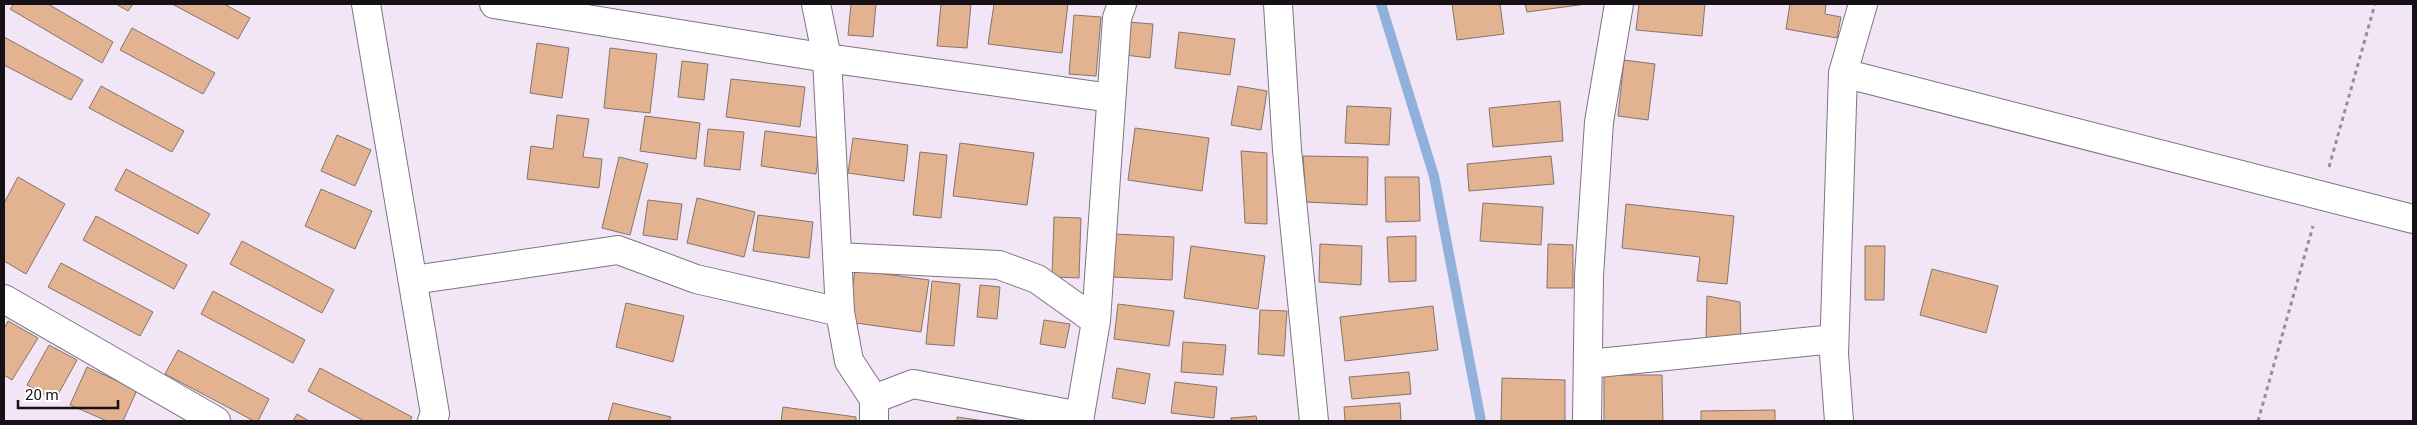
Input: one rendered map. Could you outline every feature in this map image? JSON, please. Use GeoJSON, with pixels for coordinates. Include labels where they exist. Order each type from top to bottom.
{"type":"FeatureCollection","features":[{"type":"Feature","properties":{"kind":"street"},"geometry":{"type":"LineString","coordinates":[[366,4],[435,414],[432,421]]}},
{"type":"Feature","properties":{"kind":"street"},"geometry":{"type":"LineString","coordinates":[[494,4],[569,10],[827,58],[1112,98]]}},
{"type":"Feature","properties":{"kind":"street"},"geometry":{"type":"LineString","coordinates":[[816,4],[827,58],[840,312],[849,361],[874,410],[913,384],[1080,419],[1096,321],[1117,18],[1122,4]]}},
{"type":"Feature","properties":{"kind":"street"},"geometry":{"type":"LineString","coordinates":[[1278,4],[1287,150],[1314,421]]}},
{"type":"Feature","properties":{"kind":"street"},"geometry":{"type":"LineString","coordinates":[[1587,421],[1589,276],[1599,122],[1619,4]]}},
{"type":"Feature","properties":{"kind":"street"},"geometry":{"type":"LineString","coordinates":[[1839,421],[1834,339],[1843,73],[1863,4]]}},
{"type":"Feature","properties":{"kind":"street"},"geometry":{"type":"LineString","coordinates":[[1843,73],[2413,219]]}},
{"type":"Feature","properties":{"kind":"street"},"geometry":{"type":"LineString","coordinates":[[412,280],[618,250],[696,279],[840,312]]}},
{"type":"Feature","properties":{"kind":"street"},"geometry":{"type":"LineString","coordinates":[[837,256],[999,266],[1036,280],[1096,321]]}},
{"type":"Feature","properties":{"kind":"street"},"geometry":{"type":"LineString","coordinates":[[4,299],[216,421]]}},
{"type":"Feature","properties":{"kind":"street"},"geometry":{"type":"LineString","coordinates":[[1588,364],[1834,339]]}},
{"type":"Feature","properties":{"kind":"building"},"geometry":{"type":"Polygon","coordinates":[[[14,4],[48,4],[113,42],[102,63],[10,9],[14,4]]]}},
{"type":"Feature","properties":{"kind":"building"},"geometry":{"type":"Polygon","coordinates":[[[116,4],[133,4],[128,11],[116,4]]]}},
{"type":"Feature","properties":{"kind":"building"},"geometry":{"type":"Polygon","coordinates":[[[172,4],[224,4],[250,18],[238,39],[172,4]]]}},
{"type":"Feature","properties":{"kind":"building"},"geometry":{"type":"Polygon","coordinates":[[[851,4],[876,4],[873,37],[848,35],[851,4]]]}},
{"type":"Feature","properties":{"kind":"building"},"geometry":{"type":"Polygon","coordinates":[[[941,4],[971,4],[967,48],[937,46],[941,4]]]}},
{"type":"Feature","properties":{"kind":"building"},"geometry":{"type":"Polygon","coordinates":[[[994,4],[1068,4],[1062,53],[988,44],[994,4]]]}},
{"type":"Feature","properties":{"kind":"building"},"geometry":{"type":"Polygon","coordinates":[[[1452,4],[1500,4],[1504,34],[1457,40],[1452,4]]]}},
{"type":"Feature","properties":{"kind":"building"},"geometry":{"type":"Polygon","coordinates":[[[1525,4],[1586,4],[1527,12],[1525,4]]]}},
{"type":"Feature","properties":{"kind":"building"},"geometry":{"type":"Polygon","coordinates":[[[1639,4],[1705,4],[1702,36],[1636,30],[1639,4]]]}},
{"type":"Feature","properties":{"kind":"building"},"geometry":{"type":"Polygon","coordinates":[[[1790,4],[1826,4],[1825,14],[1841,17],[1837,38],[1786,29],[1790,4]]]}},
{"type":"Feature","properties":{"kind":"building"},"geometry":{"type":"Polygon","coordinates":[[[1074,15],[1101,17],[1096,76],[1069,74],[1074,15]]]}},
{"type":"Feature","properties":{"kind":"building"},"geometry":{"type":"Polygon","coordinates":[[[1128,22],[1153,24],[1150,58],[1125,55],[1128,22]]]}},
{"type":"Feature","properties":{"kind":"building"},"geometry":{"type":"Polygon","coordinates":[[[132,28],[215,73],[203,94],[120,50],[132,28]]]}},
{"type":"Feature","properties":{"kind":"building"},"geometry":{"type":"Polygon","coordinates":[[[1179,32],[1235,39],[1230,75],[1175,68],[1179,32]]]}},
{"type":"Feature","properties":{"kind":"building"},"geometry":{"type":"Polygon","coordinates":[[[4,37],[83,80],[71,100],[4,65],[4,37]]]}},
{"type":"Feature","properties":{"kind":"building"},"geometry":{"type":"Polygon","coordinates":[[[537,43],[569,48],[562,98],[530,93],[537,43]]]}},
{"type":"Feature","properties":{"kind":"building"},"geometry":{"type":"Polygon","coordinates":[[[610,48],[657,54],[650,113],[604,108],[610,48]]]}},
{"type":"Feature","properties":{"kind":"building"},"geometry":{"type":"Polygon","coordinates":[[[1624,60],[1655,64],[1648,120],[1618,116],[1624,60]]]}},
{"type":"Feature","properties":{"kind":"building"},"geometry":{"type":"Polygon","coordinates":[[[682,61],[708,64],[704,100],[678,97],[682,61]]]}},
{"type":"Feature","properties":{"kind":"building"},"geometry":{"type":"Polygon","coordinates":[[[731,79],[805,87],[800,127],[726,117],[731,79]]]}},
{"type":"Feature","properties":{"kind":"building"},"geometry":{"type":"Polygon","coordinates":[[[101,86],[184,131],[172,152],[89,108],[101,86]]]}},
{"type":"Feature","properties":{"kind":"building"},"geometry":{"type":"Polygon","coordinates":[[[1238,86],[1267,91],[1261,130],[1231,125],[1238,86]]]}},
{"type":"Feature","properties":{"kind":"building"},"geometry":{"type":"Polygon","coordinates":[[[1560,101],[1563,141],[1493,147],[1489,108],[1560,101]]]}},
{"type":"Feature","properties":{"kind":"building"},"geometry":{"type":"Polygon","coordinates":[[[1347,106],[1391,108],[1389,145],[1345,143],[1347,106]]]}},
{"type":"Feature","properties":{"kind":"building"},"geometry":{"type":"Polygon","coordinates":[[[557,115],[589,119],[583,157],[602,159],[599,188],[527,179],[531,146],[553,149],[557,115]]]}},
{"type":"Feature","properties":{"kind":"building"},"geometry":{"type":"Polygon","coordinates":[[[645,116],[700,123],[696,159],[640,151],[645,116]]]}},
{"type":"Feature","properties":{"kind":"building"},"geometry":{"type":"Polygon","coordinates":[[[1135,128],[1209,138],[1202,191],[1128,180],[1135,128]]]}},
{"type":"Feature","properties":{"kind":"building"},"geometry":{"type":"Polygon","coordinates":[[[708,129],[744,132],[740,170],[704,166],[708,129]]]}},
{"type":"Feature","properties":{"kind":"building"},"geometry":{"type":"Polygon","coordinates":[[[765,131],[821,138],[816,174],[761,166],[765,131]]]}},
{"type":"Feature","properties":{"kind":"building"},"geometry":{"type":"Polygon","coordinates":[[[337,135],[371,150],[355,186],[321,171],[337,135]]]}},
{"type":"Feature","properties":{"kind":"building"},"geometry":{"type":"Polygon","coordinates":[[[853,138],[908,145],[904,181],[848,173],[853,138]]]}},
{"type":"Feature","properties":{"kind":"building"},"geometry":{"type":"Polygon","coordinates":[[[960,143],[1034,153],[1027,205],[953,196],[960,143]]]}},
{"type":"Feature","properties":{"kind":"building"},"geometry":{"type":"Polygon","coordinates":[[[1241,151],[1267,153],[1267,224],[1245,223],[1241,151]]]}},
{"type":"Feature","properties":{"kind":"building"},"geometry":{"type":"Polygon","coordinates":[[[920,152],[947,155],[941,218],[913,215],[920,152]]]}},
{"type":"Feature","properties":{"kind":"building"},"geometry":{"type":"Polygon","coordinates":[[[1303,156],[1368,157],[1367,205],[1306,202],[1303,156]]]}},
{"type":"Feature","properties":{"kind":"building"},"geometry":{"type":"Polygon","coordinates":[[[1551,156],[1554,184],[1469,191],[1467,164],[1551,156]]]}},
{"type":"Feature","properties":{"kind":"building"},"geometry":{"type":"Polygon","coordinates":[[[619,157],[648,164],[630,235],[602,228],[619,157]]]}},
{"type":"Feature","properties":{"kind":"building"},"geometry":{"type":"Polygon","coordinates":[[[126,169],[210,214],[198,234],[115,190],[126,169]]]}},
{"type":"Feature","properties":{"kind":"building"},"geometry":{"type":"Polygon","coordinates":[[[18,177],[65,204],[26,274],[4,261],[4,203],[18,177]]]}},
{"type":"Feature","properties":{"kind":"building"},"geometry":{"type":"Polygon","coordinates":[[[1385,177],[1419,177],[1420,221],[1386,222],[1385,177]]]}},
{"type":"Feature","properties":{"kind":"building"},"geometry":{"type":"Polygon","coordinates":[[[321,189],[372,211],[355,249],[305,226],[321,189]]]}},
{"type":"Feature","properties":{"kind":"building"},"geometry":{"type":"Polygon","coordinates":[[[697,198],[755,212],[744,257],[687,243],[697,198]]]}},
{"type":"Feature","properties":{"kind":"building"},"geometry":{"type":"Polygon","coordinates":[[[648,200],[682,204],[677,240],[643,235],[648,200]]]}},
{"type":"Feature","properties":{"kind":"building"},"geometry":{"type":"Polygon","coordinates":[[[1483,203],[1543,207],[1541,245],[1480,241],[1483,203]]]}},
{"type":"Feature","properties":{"kind":"building"},"geometry":{"type":"Polygon","coordinates":[[[1626,204],[1734,216],[1727,284],[1697,281],[1700,257],[1622,248],[1626,204]]]}},
{"type":"Feature","properties":{"kind":"building"},"geometry":{"type":"Polygon","coordinates":[[[758,215],[813,222],[809,258],[753,251],[758,215]]]}},
{"type":"Feature","properties":{"kind":"building"},"geometry":{"type":"Polygon","coordinates":[[[96,216],[187,265],[174,289],[83,240],[96,216]]]}},
{"type":"Feature","properties":{"kind":"building"},"geometry":{"type":"Polygon","coordinates":[[[1054,217],[1081,218],[1079,278],[1052,277],[1054,217]]]}},
{"type":"Feature","properties":{"kind":"building"},"geometry":{"type":"Polygon","coordinates":[[[1115,234],[1174,237],[1172,280],[1113,277],[1115,234]]]}},
{"type":"Feature","properties":{"kind":"building"},"geometry":{"type":"Polygon","coordinates":[[[1416,236],[1416,281],[1389,282],[1387,237],[1416,236]]]}},
{"type":"Feature","properties":{"kind":"building"},"geometry":{"type":"Polygon","coordinates":[[[242,241],[334,290],[322,313],[230,264],[242,241]]]}},
{"type":"Feature","properties":{"kind":"building"},"geometry":{"type":"Polygon","coordinates":[[[1320,244],[1362,246],[1361,285],[1319,282],[1320,244]]]}},
{"type":"Feature","properties":{"kind":"building"},"geometry":{"type":"Polygon","coordinates":[[[1548,244],[1573,245],[1573,288],[1547,288],[1548,244]]]}},
{"type":"Feature","properties":{"kind":"building"},"geometry":{"type":"Polygon","coordinates":[[[1191,246],[1265,256],[1258,309],[1184,298],[1191,246]]]}},
{"type":"Feature","properties":{"kind":"building"},"geometry":{"type":"Polygon","coordinates":[[[1865,246],[1885,246],[1884,300],[1865,300],[1865,246]]]}},
{"type":"Feature","properties":{"kind":"building"},"geometry":{"type":"Polygon","coordinates":[[[61,263],[153,312],[140,336],[48,287],[61,263]]]}},
{"type":"Feature","properties":{"kind":"building"},"geometry":{"type":"Polygon","coordinates":[[[1932,269],[1998,286],[1986,333],[1920,315],[1932,269]]]}},
{"type":"Feature","properties":{"kind":"building"},"geometry":{"type":"Polygon","coordinates":[[[855,270],[929,280],[921,332],[848,322],[855,270]]]}},
{"type":"Feature","properties":{"kind":"building"},"geometry":{"type":"Polygon","coordinates":[[[932,281],[960,284],[954,346],[926,344],[932,281]]]}},
{"type":"Feature","properties":{"kind":"building"},"geometry":{"type":"Polygon","coordinates":[[[980,285],[1000,287],[997,319],[977,317],[980,285]]]}},
{"type":"Feature","properties":{"kind":"building"},"geometry":{"type":"Polygon","coordinates":[[[213,291],[305,340],[293,363],[201,314],[213,291]]]}},
{"type":"Feature","properties":{"kind":"building"},"geometry":{"type":"Polygon","coordinates":[[[1707,296],[1740,302],[1741,340],[1706,340],[1707,296]]]}},
{"type":"Feature","properties":{"kind":"building"},"geometry":{"type":"Polygon","coordinates":[[[626,303],[684,316],[673,362],[616,347],[626,303]]]}},
{"type":"Feature","properties":{"kind":"building"},"geometry":{"type":"Polygon","coordinates":[[[1118,304],[1174,311],[1169,346],[1114,339],[1118,304]]]}},
{"type":"Feature","properties":{"kind":"building"},"geometry":{"type":"Polygon","coordinates":[[[1433,306],[1438,350],[1345,361],[1340,317],[1433,306]]]}},
{"type":"Feature","properties":{"kind":"building"},"geometry":{"type":"Polygon","coordinates":[[[1260,310],[1287,311],[1284,356],[1258,354],[1260,310]]]}},
{"type":"Feature","properties":{"kind":"building"},"geometry":{"type":"Polygon","coordinates":[[[1044,320],[1070,324],[1065,348],[1040,344],[1044,320]]]}},
{"type":"Feature","properties":{"kind":"building"},"geometry":{"type":"Polygon","coordinates":[[[8,321],[38,338],[12,380],[4,375],[4,329],[8,321]]]}},
{"type":"Feature","properties":{"kind":"building"},"geometry":{"type":"Polygon","coordinates":[[[1183,342],[1226,345],[1223,375],[1181,372],[1183,342]]]}},
{"type":"Feature","properties":{"kind":"building"},"geometry":{"type":"Polygon","coordinates":[[[49,345],[77,360],[55,400],[27,385],[49,345]]]}},
{"type":"Feature","properties":{"kind":"building"},"geometry":{"type":"Polygon","coordinates":[[[178,350],[269,399],[258,421],[254,421],[165,374],[178,350]]]}},
{"type":"Feature","properties":{"kind":"building"},"geometry":{"type":"Polygon","coordinates":[[[87,367],[137,390],[123,421],[107,421],[70,405],[87,367]]]}},
{"type":"Feature","properties":{"kind":"building"},"geometry":{"type":"Polygon","coordinates":[[[320,368],[412,417],[410,421],[364,421],[308,391],[320,368]]]}},
{"type":"Feature","properties":{"kind":"building"},"geometry":{"type":"Polygon","coordinates":[[[1117,368],[1150,374],[1145,404],[1112,398],[1117,368]]]}},
{"type":"Feature","properties":{"kind":"building"},"geometry":{"type":"Polygon","coordinates":[[[1409,372],[1411,394],[1352,399],[1349,377],[1409,372]]]}},
{"type":"Feature","properties":{"kind":"building"},"geometry":{"type":"Polygon","coordinates":[[[1604,375],[1662,375],[1663,421],[1604,421],[1604,375]]]}},
{"type":"Feature","properties":{"kind":"building"},"geometry":{"type":"Polygon","coordinates":[[[1502,378],[1565,380],[1565,421],[1501,421],[1502,378]]]}},
{"type":"Feature","properties":{"kind":"building"},"geometry":{"type":"Polygon","coordinates":[[[1175,382],[1217,387],[1214,418],[1171,413],[1175,382]]]}},
{"type":"Feature","properties":{"kind":"building"},"geometry":{"type":"Polygon","coordinates":[[[613,403],[671,417],[669,421],[608,421],[613,403]]]}},
{"type":"Feature","properties":{"kind":"building"},"geometry":{"type":"Polygon","coordinates":[[[1400,403],[1401,421],[1345,421],[1344,407],[1400,403]]]}},
{"type":"Feature","properties":{"kind":"building"},"geometry":{"type":"Polygon","coordinates":[[[783,407],[856,417],[856,421],[781,421],[783,407]]]}},
{"type":"Feature","properties":{"kind":"building"},"geometry":{"type":"Polygon","coordinates":[[[1775,410],[1775,421],[1701,421],[1701,411],[1775,410]]]}},
{"type":"Feature","properties":{"kind":"building"},"geometry":{"type":"Polygon","coordinates":[[[297,414],[309,421],[293,421],[297,414]]]}},
{"type":"Feature","properties":{"kind":"building"},"geometry":{"type":"Polygon","coordinates":[[[1256,416],[1257,421],[1231,421],[1231,418],[1256,416]]]}},
{"type":"Feature","properties":{"kind":"building"},"geometry":{"type":"Polygon","coordinates":[[[957,417],[985,421],[957,421],[957,417]]]}},
{"type":"Feature","properties":{"kind":"waterway"},"geometry":{"type":"LineString","coordinates":[[1381,4],[1434,176],[1481,421]]}}]}
